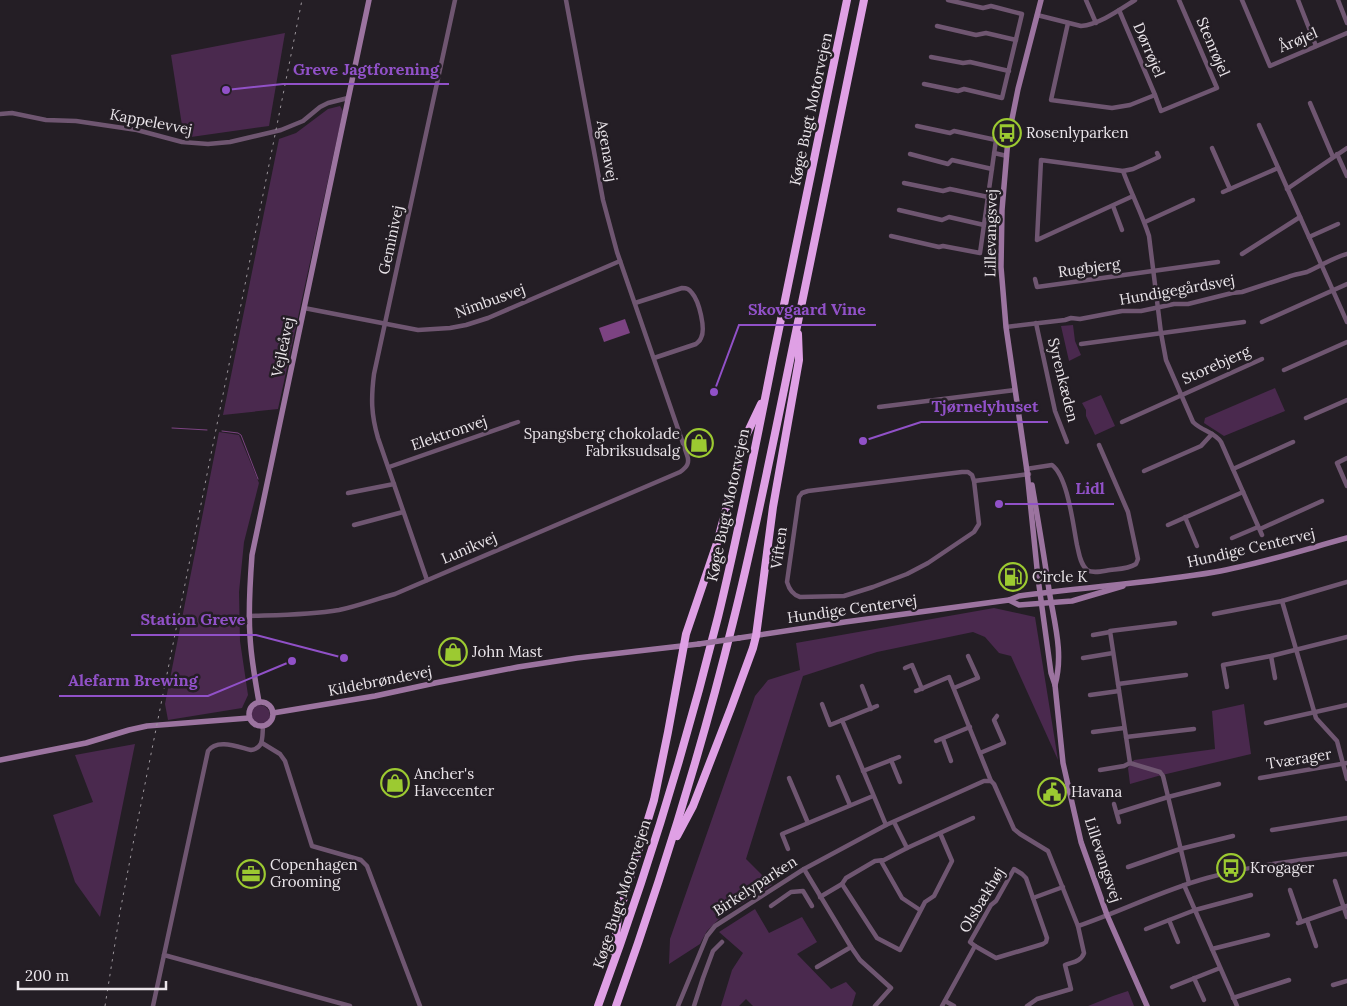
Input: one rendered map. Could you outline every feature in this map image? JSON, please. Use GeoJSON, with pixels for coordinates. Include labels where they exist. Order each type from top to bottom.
{"type":"FeatureCollection","features":[{"type":"Feature","properties":{"kind":"highway","name":"Køge Bugt Motorvejen"},"geometry":{"type":"LineString","coordinates":[[598,1006],[655,841],[693,712],[718,617],[735,544],[847,0]]}},
{"type":"Feature","properties":{"kind":"highway","name":"Køge Bugt Motorvejen"},"geometry":{"type":"LineString","coordinates":[[616,1006],[669,851],[709,715],[733,621],[751,547],[864,0]]}},
{"type":"Feature","properties":{"kind":"highway"},"geometry":{"type":"LineString","coordinates":[[669,851],[694,806],[756,636],[773,507],[799,360],[798,322]]}},
{"type":"Feature","properties":{"kind":"highway"},"geometry":{"type":"LineString","coordinates":[[612,968],[618,918],[654,800],[686,634],[717,543],[743,442],[766,393]]}},
{"type":"Feature","properties":{"kind":"street","name":"Vejleåvej"},"geometry":{"type":"LineString","coordinates":[[259,702],[250,641],[249,616],[252,555],[369,0]]}},
{"type":"Feature","properties":{"kind":"street","name":"Geminivej"},"geometry":{"type":"LineString","coordinates":[[427,580],[374,424],[371,403],[374,374],[455,0]]}},
{"type":"Feature","properties":{"kind":"street","name":"Agenavej"},"geometry":{"type":"LineString","coordinates":[[566,0],[603,200],[620,261],[689,460],[688,465]]}},
{"type":"Feature","properties":{"kind":"street"},"geometry":{"type":"LineString","coordinates":[[924,84],[958,91],[964,89],[1002,98],[1022,14],[991,6],[983,8],[948,0]]}},
{"type":"Feature","properties":{"kind":"street","name":"Lillevangsvej"},"geometry":{"type":"LineString","coordinates":[[1041,0],[1018,89],[1008,139],[1001,238],[1002,283],[1006,327],[1027,472],[1041,604],[1051,673],[1055,685],[1063,763],[1081,842],[1107,915],[1147,1006]]}},
{"type":"Feature","properties":{"kind":"street"},"geometry":{"type":"LineString","coordinates":[[1086,0],[1096,22]]}},
{"type":"Feature","properties":{"kind":"street"},"geometry":{"type":"LineString","coordinates":[[1037,16],[1088,26],[1134,0]]}},
{"type":"Feature","properties":{"kind":"street","name":"Stenrøjel"},"geometry":{"type":"LineString","coordinates":[[1155,95],[1161,111],[1217,88],[1179,0]]}},
{"type":"Feature","properties":{"kind":"street","name":"Årøjel"},"geometry":{"type":"LineString","coordinates":[[1242,0],[1270,66],[1347,33]]}},
{"type":"Feature","properties":{"kind":"street"},"geometry":{"type":"LineString","coordinates":[[1298,0],[1316,46]]}},
{"type":"Feature","properties":{"kind":"street"},"geometry":{"type":"LineString","coordinates":[[1338,0],[1347,23]]}},
{"type":"Feature","properties":{"kind":"street","name":"Dørrøjel"},"geometry":{"type":"LineString","coordinates":[[1068,23],[1051,100],[1112,108],[1130,106],[1155,95],[1119,10]]}},
{"type":"Feature","properties":{"kind":"street"},"geometry":{"type":"LineString","coordinates":[[936,26],[976,35],[986,34],[1016,40]]}},
{"type":"Feature","properties":{"kind":"street"},"geometry":{"type":"LineString","coordinates":[[931,57],[963,63],[970,62],[1009,71]]}},
{"type":"Feature","properties":{"kind":"street"},"geometry":{"type":"LineString","coordinates":[[1005,86],[1018,89]]}},
{"type":"Feature","properties":{"kind":"street","name":"Kappelevvej"},"geometry":{"type":"LineString","coordinates":[[0,114],[12,113],[46,120],[76,121],[137,130],[182,142],[208,144],[230,142],[281,130],[303,121],[328,104],[348,98]]}},
{"type":"Feature","properties":{"kind":"street"},"geometry":{"type":"LineString","coordinates":[[1310,103],[1335,156],[1347,176]]}},
{"type":"Feature","properties":{"kind":"street"},"geometry":{"type":"LineString","coordinates":[[890,236],[940,247],[980,253],[996,140],[954,131],[950,133],[917,126]]}},
{"type":"Feature","properties":{"kind":"street"},"geometry":{"type":"LineString","coordinates":[[1259,126],[1347,322]]}},
{"type":"Feature","properties":{"kind":"street"},"geometry":{"type":"LineString","coordinates":[[1212,148],[1230,189]]}},
{"type":"Feature","properties":{"kind":"street"},"geometry":{"type":"LineString","coordinates":[[1287,189],[1347,148]]}},
{"type":"Feature","properties":{"kind":"street"},"geometry":{"type":"LineString","coordinates":[[1133,196],[1036,241],[1041,160],[1123,171],[1133,169],[1159,157],[1157,152]]}},
{"type":"Feature","properties":{"kind":"street"},"geometry":{"type":"LineString","coordinates":[[994,153],[1007,156]]}},
{"type":"Feature","properties":{"kind":"street"},"geometry":{"type":"LineString","coordinates":[[910,154],[948,164],[952,160],[992,169]]}},
{"type":"Feature","properties":{"kind":"street"},"geometry":{"type":"LineString","coordinates":[[1223,192],[1278,168]]}},
{"type":"Feature","properties":{"kind":"street"},"geometry":{"type":"LineString","coordinates":[[1123,171],[1149,236],[1158,307]]}},
{"type":"Feature","properties":{"kind":"street"},"geometry":{"type":"LineString","coordinates":[[904,183],[943,191],[950,188],[988,197]]}},
{"type":"Feature","properties":{"kind":"street"},"geometry":{"type":"LineString","coordinates":[[1145,222],[1193,200]]}},
{"type":"Feature","properties":{"kind":"street"},"geometry":{"type":"LineString","coordinates":[[1113,206],[1122,230]]}},
{"type":"Feature","properties":{"kind":"street"},"geometry":{"type":"LineString","coordinates":[[899,210],[942,220],[949,217],[984,225]]}},
{"type":"Feature","properties":{"kind":"street"},"geometry":{"type":"LineString","coordinates":[[1242,254],[1300,217]]}},
{"type":"Feature","properties":{"kind":"street"},"geometry":{"type":"LineString","coordinates":[[1309,237],[1338,224]]}},
{"type":"Feature","properties":{"kind":"street","name":"Hundigegårdsvej"},"geometry":{"type":"LineString","coordinates":[[1006,327],[1071,318],[1080,319],[1122,311],[1142,311],[1174,304],[1188,304],[1242,292],[1288,278],[1322,265],[1334,257],[1347,254]]}},
{"type":"Feature","properties":{"kind":"street","name":"Nimbusvej"},"geometry":{"type":"LineString","coordinates":[[304,308],[418,330],[443,329],[466,325],[488,318],[620,261]]}},
{"type":"Feature","properties":{"kind":"street","name":"Rugbjerg"},"geometry":{"type":"LineString","coordinates":[[1035,279],[1037,287],[1218,262]]}},
{"type":"Feature","properties":{"kind":"street"},"geometry":{"type":"LineString","coordinates":[[1262,322],[1347,284]]}},
{"type":"Feature","properties":{"kind":"street"},"geometry":{"type":"LineString","coordinates":[[635,303],[687,288],[695,296],[700,309],[702,321],[702,336],[700,340],[696,344],[654,358]]}},
{"type":"Feature","properties":{"kind":"street","name":"Storebjerg"},"geometry":{"type":"LineString","coordinates":[[1158,307],[1166,360],[1193,422],[1199,428],[1218,438],[1221,442],[1260,530]]}},
{"type":"Feature","properties":{"kind":"street","name":"Storebjerg"},"geometry":{"type":"LineString","coordinates":[[1080,344],[1244,322]]}},
{"type":"Feature","properties":{"kind":"street","name":"Syrenkæden"},"geometry":{"type":"LineString","coordinates":[[1036,323],[1055,411],[1067,442]]}},
{"type":"Feature","properties":{"kind":"street"},"geometry":{"type":"LineString","coordinates":[[1110,340],[1111,346]]}},
{"type":"Feature","properties":{"kind":"street"},"geometry":{"type":"LineString","coordinates":[[1284,370],[1347,342]]}},
{"type":"Feature","properties":{"kind":"street","name":"Storebjerg"},"geometry":{"type":"LineString","coordinates":[[1122,422],[1262,359]]}},
{"type":"Feature","properties":{"kind":"street"},"geometry":{"type":"LineString","coordinates":[[879,407],[1015,390]]}},
{"type":"Feature","properties":{"kind":"street"},"geometry":{"type":"LineString","coordinates":[[1306,418],[1347,400]]}},
{"type":"Feature","properties":{"kind":"street","name":"Elektronvej"},"geometry":{"type":"LineString","coordinates":[[389,467],[518,422]]}},
{"type":"Feature","properties":{"kind":"street"},"geometry":{"type":"LineString","coordinates":[[1144,471],[1201,446],[1212,434]]}},
{"type":"Feature","properties":{"kind":"street"},"geometry":{"type":"LineString","coordinates":[[1233,469],[1293,442]]}},
{"type":"Feature","properties":{"kind":"street","name":"Viften"},"geometry":{"type":"LineString","coordinates":[[974,481],[1027,472],[1052,465],[1060,474],[1066,491],[1080,558],[1086,569],[1092,572],[1130,567],[1136,564],[1138,559],[1130,519],[1098,445]]}},
{"type":"Feature","properties":{"kind":"street"},"geometry":{"type":"LineString","coordinates":[[1331,462],[1337,463],[1347,458]]}},
{"type":"Feature","properties":{"kind":"street"},"geometry":{"type":"LineString","coordinates":[[1337,463],[1347,486]]}},
{"type":"Feature","properties":{"kind":"street","name":"Lunikvej"},"geometry":{"type":"LineString","coordinates":[[249,616],[301,615],[339,610],[395,594],[680,472],[688,465]]}},
{"type":"Feature","properties":{"kind":"street","name":"Viften"},"geometry":{"type":"LineString","coordinates":[[962,472],[968,472],[972,475],[974,481],[979,518],[977,528],[974,532],[920,568],[873,587],[844,596],[800,597],[795,596],[788,586],[799,497],[802,493],[962,472]]}},
{"type":"Feature","properties":{"kind":"street","name":"Lillevangsvej"},"geometry":{"type":"LineString","coordinates":[[1027,472],[1041,534],[1058,647],[1058,672],[1055,685]]}},
{"type":"Feature","properties":{"kind":"street"},"geometry":{"type":"LineString","coordinates":[[348,494],[394,484]]}},
{"type":"Feature","properties":{"kind":"street"},"geometry":{"type":"LineString","coordinates":[[1168,525],[1243,492]]}},
{"type":"Feature","properties":{"kind":"street"},"geometry":{"type":"LineString","coordinates":[[1232,538],[1260,530],[1322,501]]}},
{"type":"Feature","properties":{"kind":"street"},"geometry":{"type":"LineString","coordinates":[[354,525],[403,512]]}},
{"type":"Feature","properties":{"kind":"street"},"geometry":{"type":"LineString","coordinates":[[1184,517],[1197,546]]}},
{"type":"Feature","properties":{"kind":"street","name":"Hundige Centervej"},"geometry":{"type":"LineString","coordinates":[[699,644],[1009,600],[1019,596],[1040,593],[1130,584],[1215,572],[1280,557],[1347,538]]}},
{"type":"Feature","properties":{"kind":"street"},"geometry":{"type":"LineString","coordinates":[[1214,614],[1282,601],[1347,582]]}},
{"type":"Feature","properties":{"kind":"street","name":"Hundige Centervej"},"geometry":{"type":"LineString","coordinates":[[1009,600],[1019,605],[1052,603],[1084,598],[1130,584]]}},
{"type":"Feature","properties":{"kind":"street","name":"Tværager"},"geometry":{"type":"LineString","coordinates":[[1282,601],[1314,713],[1318,721],[1337,741],[1345,764],[1347,779]]}},
{"type":"Feature","properties":{"kind":"street"},"geometry":{"type":"LineString","coordinates":[[1093,635],[1175,622]]}},
{"type":"Feature","properties":{"kind":"street"},"geometry":{"type":"LineString","coordinates":[[1110,632],[1130,763]]}},
{"type":"Feature","properties":{"kind":"street"},"geometry":{"type":"LineString","coordinates":[[1227,687],[1223,665],[1271,656],[1347,637]]}},
{"type":"Feature","properties":{"kind":"street","name":"Kildebrøndevej"},"geometry":{"type":"LineString","coordinates":[[273,713],[375,696],[518,666],[699,644]]}},
{"type":"Feature","properties":{"kind":"street"},"geometry":{"type":"LineString","coordinates":[[1083,658],[1113,653]]}},
{"type":"Feature","properties":{"kind":"street"},"geometry":{"type":"LineString","coordinates":[[954,688],[978,678],[968,656]]}},
{"type":"Feature","properties":{"kind":"street"},"geometry":{"type":"LineString","coordinates":[[1271,656],[1275,678]]}},
{"type":"Feature","properties":{"kind":"street"},"geometry":{"type":"LineString","coordinates":[[905,668],[912,665],[922,689]]}},
{"type":"Feature","properties":{"kind":"street"},"geometry":{"type":"LineString","coordinates":[[1118,684],[1186,675]]}},
{"type":"Feature","properties":{"kind":"street"},"geometry":{"type":"LineString","coordinates":[[916,691],[950,677],[991,781],[1014,829],[1048,851],[1078,926],[1084,953],[1083,957],[1080,960],[1064,965],[1071,989],[1037,999],[1027,1006]]}},
{"type":"Feature","properties":{"kind":"street"},"geometry":{"type":"LineString","coordinates":[[862,686],[871,709]]}},
{"type":"Feature","properties":{"kind":"street"},"geometry":{"type":"LineString","coordinates":[[1090,695],[1119,690]]}},
{"type":"Feature","properties":{"kind":"street"},"geometry":{"type":"LineString","coordinates":[[259,702],[269,705],[273,713],[272,720],[263,727],[256,726],[248,718],[249,709],[259,702]]}},
{"type":"Feature","properties":{"kind":"street"},"geometry":{"type":"LineString","coordinates":[[822,704],[830,725],[878,706]]}},
{"type":"Feature","properties":{"kind":"street"},"geometry":{"type":"LineString","coordinates":[[1266,723],[1347,705]]}},
{"type":"Feature","properties":{"kind":"street"},"geometry":{"type":"LineString","coordinates":[[980,752],[1004,743],[994,720],[997,716]]}},
{"type":"Feature","properties":{"kind":"street"},"geometry":{"type":"LineString","coordinates":[[0,760],[86,743],[147,726],[248,718]]}},
{"type":"Feature","properties":{"kind":"street"},"geometry":{"type":"LineString","coordinates":[[842,720],[886,825]]}},
{"type":"Feature","properties":{"kind":"street"},"geometry":{"type":"LineString","coordinates":[[152,1006],[208,751],[212,746],[219,744],[251,750],[259,747],[262,743],[263,727]]}},
{"type":"Feature","properties":{"kind":"street"},"geometry":{"type":"LineString","coordinates":[[936,742],[970,728]]}},
{"type":"Feature","properties":{"kind":"street"},"geometry":{"type":"LineString","coordinates":[[1093,732],[1124,728]]}},
{"type":"Feature","properties":{"kind":"street"},"geometry":{"type":"LineString","coordinates":[[1126,737],[1194,729]]}},
{"type":"Feature","properties":{"kind":"street"},"geometry":{"type":"LineString","coordinates":[[942,739],[951,761]]}},
{"type":"Feature","properties":{"kind":"street"},"geometry":{"type":"LineString","coordinates":[[262,743],[280,754],[285,761],[312,846],[361,860],[367,866],[420,1006]]}},
{"type":"Feature","properties":{"kind":"street"},"geometry":{"type":"LineString","coordinates":[[863,771],[899,756]]}},
{"type":"Feature","properties":{"kind":"street"},"geometry":{"type":"LineString","coordinates":[[891,760],[900,782]]}},
{"type":"Feature","properties":{"kind":"street"},"geometry":{"type":"LineString","coordinates":[[1100,770],[1124,766],[1130,763],[1160,772],[1163,776],[1186,884],[1195,910],[1237,1006]]}},
{"type":"Feature","properties":{"kind":"street","name":"Tværager"},"geometry":{"type":"LineString","coordinates":[[1260,778],[1345,764]]}},
{"type":"Feature","properties":{"kind":"street"},"geometry":{"type":"LineString","coordinates":[[838,777],[850,805]]}},
{"type":"Feature","properties":{"kind":"street"},"geometry":{"type":"LineString","coordinates":[[789,778],[808,823]]}},
{"type":"Feature","properties":{"kind":"street","name":"Birkelyparken"},"geometry":{"type":"LineString","coordinates":[[678,1006],[707,936],[716,926],[804,870],[886,825],[984,782],[991,781]]}},
{"type":"Feature","properties":{"kind":"street"},"geometry":{"type":"LineString","coordinates":[[1117,813],[1168,796],[1219,784]]}},
{"type":"Feature","properties":{"kind":"street","name":"Birkelyparken"},"geometry":{"type":"LineString","coordinates":[[788,849],[782,834],[873,796]]}},
{"type":"Feature","properties":{"kind":"street"},"geometry":{"type":"LineString","coordinates":[[1114,804],[1119,822]]}},
{"type":"Feature","properties":{"kind":"street"},"geometry":{"type":"LineString","coordinates":[[820,897],[842,884],[846,878],[875,861],[884,860],[973,818]]}},
{"type":"Feature","properties":{"kind":"street"},"geometry":{"type":"LineString","coordinates":[[1272,830],[1347,818]]}},
{"type":"Feature","properties":{"kind":"street"},"geometry":{"type":"LineString","coordinates":[[894,822],[907,848]]}},
{"type":"Feature","properties":{"kind":"street"},"geometry":{"type":"LineString","coordinates":[[842,884],[876,938],[900,950],[920,910],[925,902],[934,896],[952,861],[940,833]]}},
{"type":"Feature","properties":{"kind":"street"},"geometry":{"type":"LineString","coordinates":[[1128,867],[1180,849],[1233,836]]}},
{"type":"Feature","properties":{"kind":"street"},"geometry":{"type":"LineString","coordinates":[[1078,926],[1186,884],[1258,866],[1347,854]]}},
{"type":"Feature","properties":{"kind":"street"},"geometry":{"type":"LineString","coordinates":[[881,860],[902,898],[920,910]]}},
{"type":"Feature","properties":{"kind":"street","name":"Olsbækhøj"},"geometry":{"type":"LineString","coordinates":[[1014,869],[1026,878],[1034,898],[1047,938],[1044,944],[996,958],[970,942],[1014,869]]}},
{"type":"Feature","properties":{"kind":"street"},"geometry":{"type":"LineString","coordinates":[[804,870],[860,960],[890,988],[876,1006]]}},
{"type":"Feature","properties":{"kind":"street"},"geometry":{"type":"LineString","coordinates":[[1335,881],[1345,906],[1347,917]]}},
{"type":"Feature","properties":{"kind":"street"},"geometry":{"type":"LineString","coordinates":[[771,906],[791,892],[802,891],[813,885]]}},
{"type":"Feature","properties":{"kind":"street"},"geometry":{"type":"LineString","coordinates":[[1034,898],[1063,887]]}},
{"type":"Feature","properties":{"kind":"street"},"geometry":{"type":"LineString","coordinates":[[1290,890],[1299,923],[1345,906]]}},
{"type":"Feature","properties":{"kind":"street"},"geometry":{"type":"LineString","coordinates":[[802,891],[812,906]]}},
{"type":"Feature","properties":{"kind":"street"},"geometry":{"type":"LineString","coordinates":[[1146,929],[1195,910],[1251,895]]}},
{"type":"Feature","properties":{"kind":"street"},"geometry":{"type":"LineString","coordinates":[[1169,920],[1178,942]]}},
{"type":"Feature","properties":{"kind":"street"},"geometry":{"type":"LineString","coordinates":[[1307,920],[1316,946]]}},
{"type":"Feature","properties":{"kind":"street"},"geometry":{"type":"LineString","coordinates":[[1212,949],[1268,935]]}},
{"type":"Feature","properties":{"kind":"street"},"geometry":{"type":"LineString","coordinates":[[694,1006],[713,951],[722,942]]}},
{"type":"Feature","properties":{"kind":"street","name":"Olsbækhøj"},"geometry":{"type":"LineString","coordinates":[[942,1006],[975,946]]}},
{"type":"Feature","properties":{"kind":"street"},"geometry":{"type":"LineString","coordinates":[[818,967],[851,947]]}},
{"type":"Feature","properties":{"kind":"street"},"geometry":{"type":"LineString","coordinates":[[164,955],[350,1006]]}},
{"type":"Feature","properties":{"kind":"street"},"geometry":{"type":"LineString","coordinates":[[1172,987],[1220,968]]}},
{"type":"Feature","properties":{"kind":"street"},"geometry":{"type":"LineString","coordinates":[[1194,978],[1204,1000]]}},
{"type":"Feature","properties":{"kind":"street"},"geometry":{"type":"LineString","coordinates":[[1234,998],[1289,980]]}},
{"type":"Feature","properties":{"kind":"street"},"geometry":{"type":"LineString","coordinates":[[1333,986],[1347,981]]}},
{"type":"Feature","properties":{"kind":"street"},"geometry":{"type":"LineString","coordinates":[[945,1001],[954,1006]]}},
{"type":"Feature","properties":{"kind":"shaded area"},"geometry":{"type":"Polygon","coordinates":[[[285,33],[269,126],[184,138],[171,55],[285,33]]]}},
{"type":"Feature","properties":{"kind":"shaded area"},"geometry":{"type":"Polygon","coordinates":[[[340,106],[343,111],[278,409],[223,415],[279,139],[296,133],[328,109],[340,106]]]}},
{"type":"Feature","properties":{"kind":"shaded area"},"geometry":{"type":"Polygon","coordinates":[[[625,319],[630,333],[604,342],[599,328],[625,319]]]}},
{"type":"Feature","properties":{"kind":"shaded area"},"geometry":{"type":"Polygon","coordinates":[[[1073,325],[1075,341],[1081,355],[1069,361],[1061,326],[1073,325]]]}},
{"type":"Feature","properties":{"kind":"shaded area"},"geometry":{"type":"Polygon","coordinates":[[[1275,388],[1285,411],[1224,436],[1204,423],[1205,418],[1275,388]]]}},
{"type":"Feature","properties":{"kind":"shaded area"},"geometry":{"type":"Polygon","coordinates":[[[1101,395],[1115,426],[1095,435],[1082,403],[1101,395]]]}},
{"type":"Feature","properties":{"kind":"shaded area"},"geometry":{"type":"Polygon","coordinates":[[[219,432],[239,435],[259,483],[244,542],[239,592],[240,641],[248,695],[242,708],[168,720],[165,704],[219,432]]]}},
{"type":"Feature","properties":{"kind":"shaded area"},"geometry":{"type":"Polygon","coordinates":[[[994,608],[1035,617],[1058,760],[1011,656],[999,653],[985,637],[973,632],[877,652],[803,676],[746,859],[772,885],[723,915],[707,931],[700,944],[669,964],[670,939],[755,696],[768,680],[800,670],[796,643],[994,608]]]}},
{"type":"Feature","properties":{"kind":"shaded area"},"geometry":{"type":"Polygon","coordinates":[[[1244,704],[1251,754],[1130,784],[1128,768],[1134,760],[1215,749],[1212,711],[1244,704]]]}},
{"type":"Feature","properties":{"kind":"shaded area"},"geometry":{"type":"Polygon","coordinates":[[[260,705],[267,708],[270,715],[267,722],[260,725],[253,722],[250,715],[253,708],[260,705]]]}},
{"type":"Feature","properties":{"kind":"shaded area"},"geometry":{"type":"Polygon","coordinates":[[[135,744],[100,917],[75,882],[53,815],[93,802],[75,755],[135,744]]]}},
{"type":"Feature","properties":{"kind":"shaded area"},"geometry":{"type":"Polygon","coordinates":[[[755,909],[769,933],[802,917],[817,942],[797,954],[831,989],[846,982],[856,993],[852,1006],[753,1006],[746,999],[739,1006],[721,1006],[732,970],[743,953],[719,932],[755,909]]]}},
{"type":"Feature","properties":{"kind":"shaded area"},"geometry":{"type":"Polygon","coordinates":[[[1128,991],[1134,1006],[1088,1006],[1113,996],[1128,991]]]}},
{"type":"Feature","properties":{"kind":"waterway"},"geometry":{"type":"LineString","coordinates":[[172,428],[207,430]]}},
{"type":"Feature","properties":{"kind":"waterway"},"geometry":{"type":"LineString","coordinates":[[222,431],[241,435],[258,479]]}},
{"type":"Feature","properties":{"kind":"railway"},"geometry":{"type":"LineString","coordinates":[[105,1006],[134,839],[302,0]]}},
{"type":"Feature","properties":{"kind":"place","name":"Greve Jagtforening"},"geometry":{"type":"Point","coordinates":[226,90]}},
{"type":"Feature","properties":{"kind":"place","name":"Rosenlyparken"},"geometry":{"type":"Point","coordinates":[1007,133]}},
{"type":"Feature","properties":{"kind":"place","name":"Skovgaard Vine"},"geometry":{"type":"Point","coordinates":[714,392]}},
{"type":"Feature","properties":{"kind":"place","name":"Tjørnelyhuset"},"geometry":{"type":"Point","coordinates":[863,441]}},
{"type":"Feature","properties":{"kind":"place","name":"Spangsberg chokolade Fabriksudsalg"},"geometry":{"type":"Point","coordinates":[699,443]}},
{"type":"Feature","properties":{"kind":"place","name":"Lidl"},"geometry":{"type":"Point","coordinates":[999,504]}},
{"type":"Feature","properties":{"kind":"place","name":"Circle K"},"geometry":{"type":"Point","coordinates":[1013,577]}},
{"type":"Feature","properties":{"kind":"place","name":"John Mast"},"geometry":{"type":"Point","coordinates":[453,652]}},
{"type":"Feature","properties":{"kind":"place","name":"Station Greve"},"geometry":{"type":"Point","coordinates":[344,658]}},
{"type":"Feature","properties":{"kind":"place","name":"Alefarm Brewing"},"geometry":{"type":"Point","coordinates":[292,661]}},
{"type":"Feature","properties":{"kind":"place","name":"Ancher's Havecenter"},"geometry":{"type":"Point","coordinates":[395,783]}},
{"type":"Feature","properties":{"kind":"place","name":"Havana"},"geometry":{"type":"Point","coordinates":[1052,792]}},
{"type":"Feature","properties":{"kind":"place","name":"Krogager"},"geometry":{"type":"Point","coordinates":[1231,868]}},
{"type":"Feature","properties":{"kind":"place","name":"Copenhagen Grooming"},"geometry":{"type":"Point","coordinates":[251,874]}}]}
